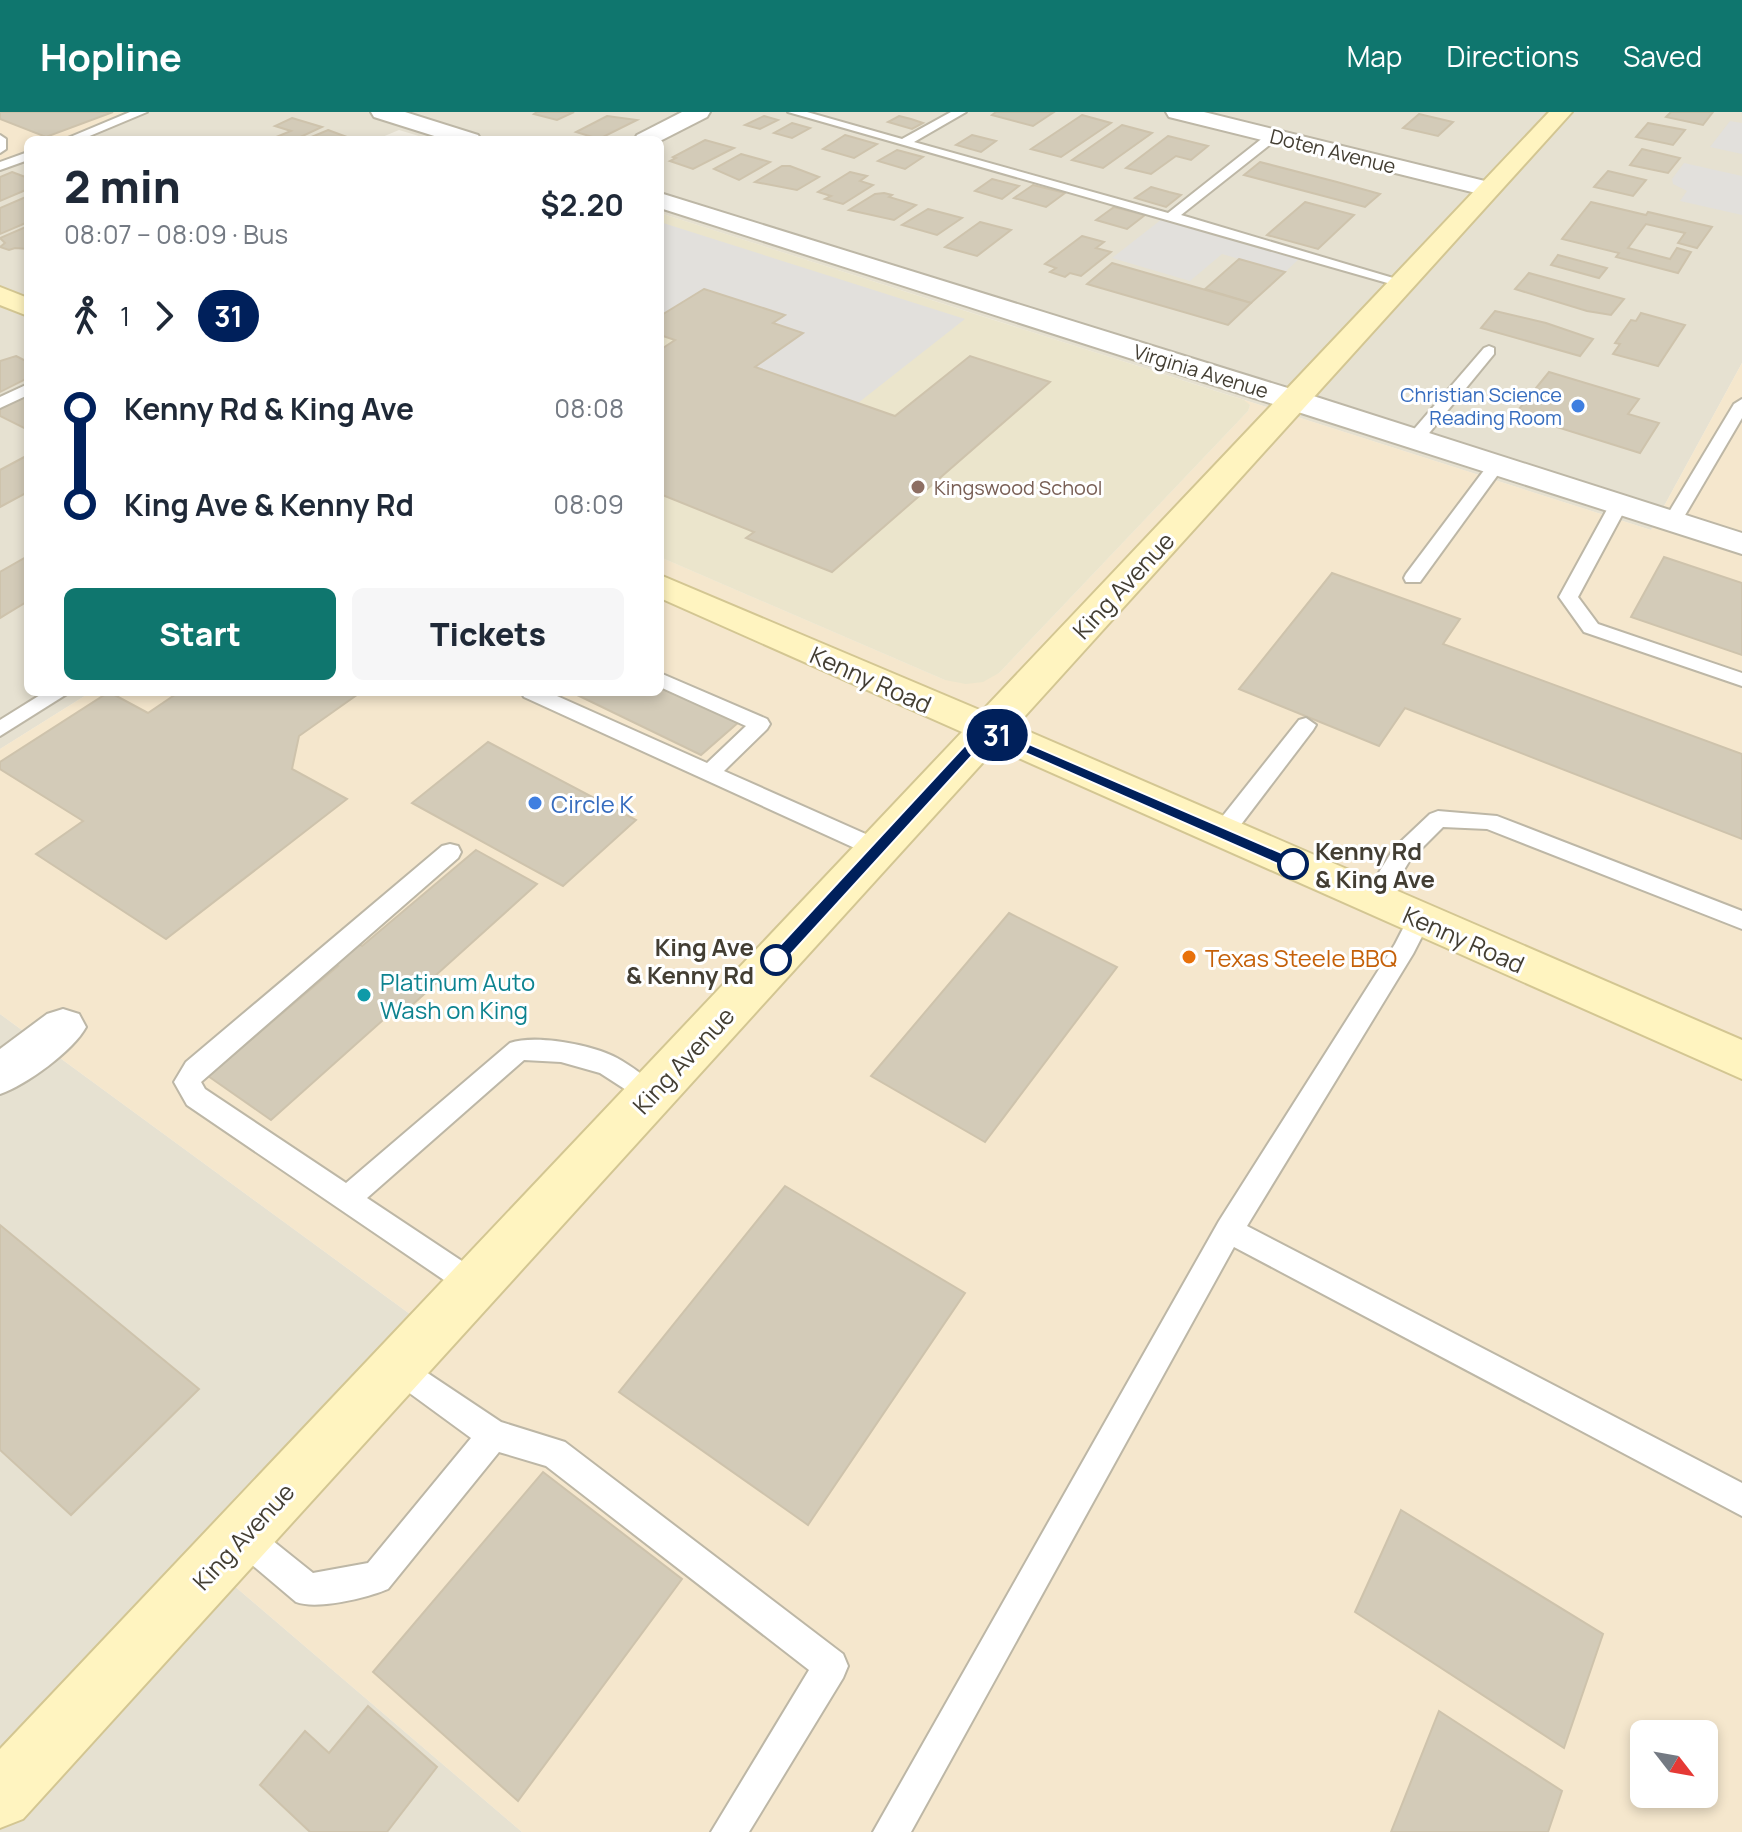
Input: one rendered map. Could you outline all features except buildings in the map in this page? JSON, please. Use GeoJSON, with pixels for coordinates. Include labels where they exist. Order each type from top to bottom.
{"type":"FeatureCollection","features":[{"type":"Feature","properties":{"kind":"street"},"geometry":{"type":"LineString","coordinates":[[382,112],[457,136]]}},
{"type":"Feature","properties":{"kind":"street"},"geometry":{"type":"LineString","coordinates":[[653,136],[699,112]]}},
{"type":"Feature","properties":{"kind":"street","name":"Doten Avenue"},"geometry":{"type":"LineString","coordinates":[[1177,112],[1488,189]]}},
{"type":"Feature","properties":{"kind":"street","name":"King Avenue"},"geometry":{"type":"LineString","coordinates":[[0,1796],[1561,112]]}},
{"type":"Feature","properties":{"kind":"street","name":"Virginia Avenue"},"geometry":{"type":"LineString","coordinates":[[664,201],[1742,544]]}},
{"type":"Feature","properties":{"kind":"street"},"geometry":{"type":"LineString","coordinates":[[0,295],[24,306]]}},
{"type":"Feature","properties":{"kind":"street","name":"Kenny Road"},"geometry":{"type":"LineString","coordinates":[[664,587],[1742,1060]]}},
{"type":"Feature","properties":{"kind":"street"},"geometry":{"type":"LineString","coordinates":[[0,1075],[63,1027]]}},
{"type":"Feature","properties":{"kind":"lane"},"geometry":{"type":"LineString","coordinates":[[79,136],[141,112]]}},
{"type":"Feature","properties":{"kind":"lane"},"geometry":{"type":"LineString","coordinates":[[794,112],[1403,283]]}},
{"type":"Feature","properties":{"kind":"lane"},"geometry":{"type":"LineString","coordinates":[[905,142],[960,112]]}},
{"type":"Feature","properties":{"kind":"lane"},"geometry":{"type":"LineString","coordinates":[[1180,221],[1174,217],[1175,213],[1273,136]]}},
{"type":"Feature","properties":{"kind":"lane"},"geometry":{"type":"LineString","coordinates":[[0,139],[0,149]]}},
{"type":"Feature","properties":{"kind":"lane"},"geometry":{"type":"LineString","coordinates":[[0,166],[24,157]]}},
{"type":"Feature","properties":{"kind":"lane"},"geometry":{"type":"LineString","coordinates":[[1415,439],[1489,351]]}},
{"type":"Feature","properties":{"kind":"lane"},"geometry":{"type":"LineString","coordinates":[[0,403],[24,391]]}},
{"type":"Feature","properties":{"kind":"lane"},"geometry":{"type":"LineString","coordinates":[[1672,522],[1742,404]]}},
{"type":"Feature","properties":{"kind":"lane"},"geometry":{"type":"LineString","coordinates":[[1413,578],[1497,465]]}},
{"type":"Feature","properties":{"kind":"lane"},"geometry":{"type":"LineString","coordinates":[[1619,504],[1568,597],[1591,628],[1742,680]]}},
{"type":"Feature","properties":{"kind":"lane"},"geometry":{"type":"LineString","coordinates":[[664,681],[760,724],[708,774]]}},
{"type":"Feature","properties":{"kind":"lane"},"geometry":{"type":"LineString","coordinates":[[0,729],[54,696]]}},
{"type":"Feature","properties":{"kind":"lane"},"geometry":{"type":"LineString","coordinates":[[540,696],[878,849]]}},
{"type":"Feature","properties":{"kind":"lane"},"geometry":{"type":"LineString","coordinates":[[1222,833],[1306,725]]}},
{"type":"Feature","properties":{"kind":"lane"},"geometry":{"type":"LineString","coordinates":[[1374,900],[1402,854],[1438,819],[1489,821],[1742,920]]}},
{"type":"Feature","properties":{"kind":"lane"},"geometry":{"type":"LineString","coordinates":[[450,852],[195,1069],[187,1082],[196,1097],[476,1286]]}},
{"type":"Feature","properties":{"kind":"lane"},"geometry":{"type":"LineString","coordinates":[[891,1832],[1229,1230],[1405,948],[1419,919]]}},
{"type":"Feature","properties":{"kind":"lane"},"geometry":{"type":"LineString","coordinates":[[348,1198],[519,1050],[561,1052],[608,1065],[651,1095]]}},
{"type":"Feature","properties":{"kind":"lane"},"geometry":{"type":"LineString","coordinates":[[1229,1230],[1742,1500]]}},
{"type":"Feature","properties":{"kind":"lane"},"geometry":{"type":"LineString","coordinates":[[399,1368],[493,1435],[554,1453],[831,1666],[729,1832]]}},
{"type":"Feature","properties":{"kind":"lane"},"geometry":{"type":"LineString","coordinates":[[242,1536],[308,1590],[377,1578],[493,1435]]}},
{"type":"Feature","properties":{"kind":"shaded area"},"geometry":{"type":"Polygon","coordinates":[[[0,112],[137,112],[75,136],[24,136],[24,156],[0,165],[0,112]]]}},
{"type":"Feature","properties":{"kind":"shaded area"},"geometry":{"type":"Polygon","coordinates":[[[137,112],[1742,112],[1742,363],[1651,530],[664,214],[664,136],[419,136],[399,130],[385,136],[75,136],[137,112]]]}},
{"type":"Feature","properties":{"kind":"shaded area"},"geometry":{"type":"Polygon","coordinates":[[[1730,121],[1742,123],[1742,154],[1710,147],[1730,121]]]}},
{"type":"Feature","properties":{"kind":"shaded area"},"geometry":{"type":"Polygon","coordinates":[[[24,156],[24,696],[85,696],[0,749],[0,165],[24,156]]]}},
{"type":"Feature","properties":{"kind":"shaded area"},"geometry":{"type":"Polygon","coordinates":[[[1684,163],[1742,176],[1742,215],[1680,201],[1687,191],[1673,184],[1672,179],[1684,163]]]}},
{"type":"Feature","properties":{"kind":"shaded area","name":"Kingswood School"},"geometry":{"type":"Polygon","coordinates":[[[664,214],[1244,400],[1250,405],[1248,411],[999,673],[983,682],[966,684],[945,680],[664,559],[664,214]]]}},
{"type":"Feature","properties":{"kind":"shaded area"},"geometry":{"type":"Polygon","coordinates":[[[1162,219],[1300,258],[1285,272],[1222,254],[1190,281],[1112,258],[1162,219]]]}},
{"type":"Feature","properties":{"kind":"shaded area"},"geometry":{"type":"Polygon","coordinates":[[[664,223],[965,319],[858,403],[755,367],[803,333],[773,323],[783,315],[704,289],[664,314],[664,223]]]}},
{"type":"Feature","properties":{"kind":"shaded area"},"geometry":{"type":"Polygon","coordinates":[[[1742,363],[1742,1832],[522,1832],[211,1566],[429,1328],[0,1014],[0,749],[85,696],[664,696],[664,559],[945,680],[999,673],[1248,411],[1250,405],[1232,396],[1651,530],[1742,363]]]}},
{"type":"Feature","properties":{"kind":"shaded area"},"geometry":{"type":"Polygon","coordinates":[[[0,1014],[429,1328],[211,1566],[522,1832],[0,1832],[0,1014]]]}},
{"type":"Feature","properties":{"kind":"bus line","name":"31"},"geometry":{"type":"LineString","coordinates":[[776,960],[987,731],[1293,864]]}},
{"type":"Feature","properties":{"kind":"place","name":"Christian Science Reading Room"},"geometry":{"type":"Point","coordinates":[1578,406]}},
{"type":"Feature","properties":{"kind":"place","name":"Kingswood School"},"geometry":{"type":"Point","coordinates":[918,487]}},
{"type":"Feature","properties":{"kind":"place","name":"Circle K"},"geometry":{"type":"Point","coordinates":[535,803]}},
{"type":"Feature","properties":{"kind":"place","name":"Kenny Rd & King Ave"},"geometry":{"type":"Point","coordinates":[1293,864]}},
{"type":"Feature","properties":{"kind":"place","name":"Texas Steele BBQ"},"geometry":{"type":"Point","coordinates":[1189,957]}},
{"type":"Feature","properties":{"kind":"place","name":"King Ave & Kenny Rd"},"geometry":{"type":"Point","coordinates":[776,960]}},
{"type":"Feature","properties":{"kind":"place","name":"Platinum Auto Wash on King"},"geometry":{"type":"Point","coordinates":[364,995]}}]}
